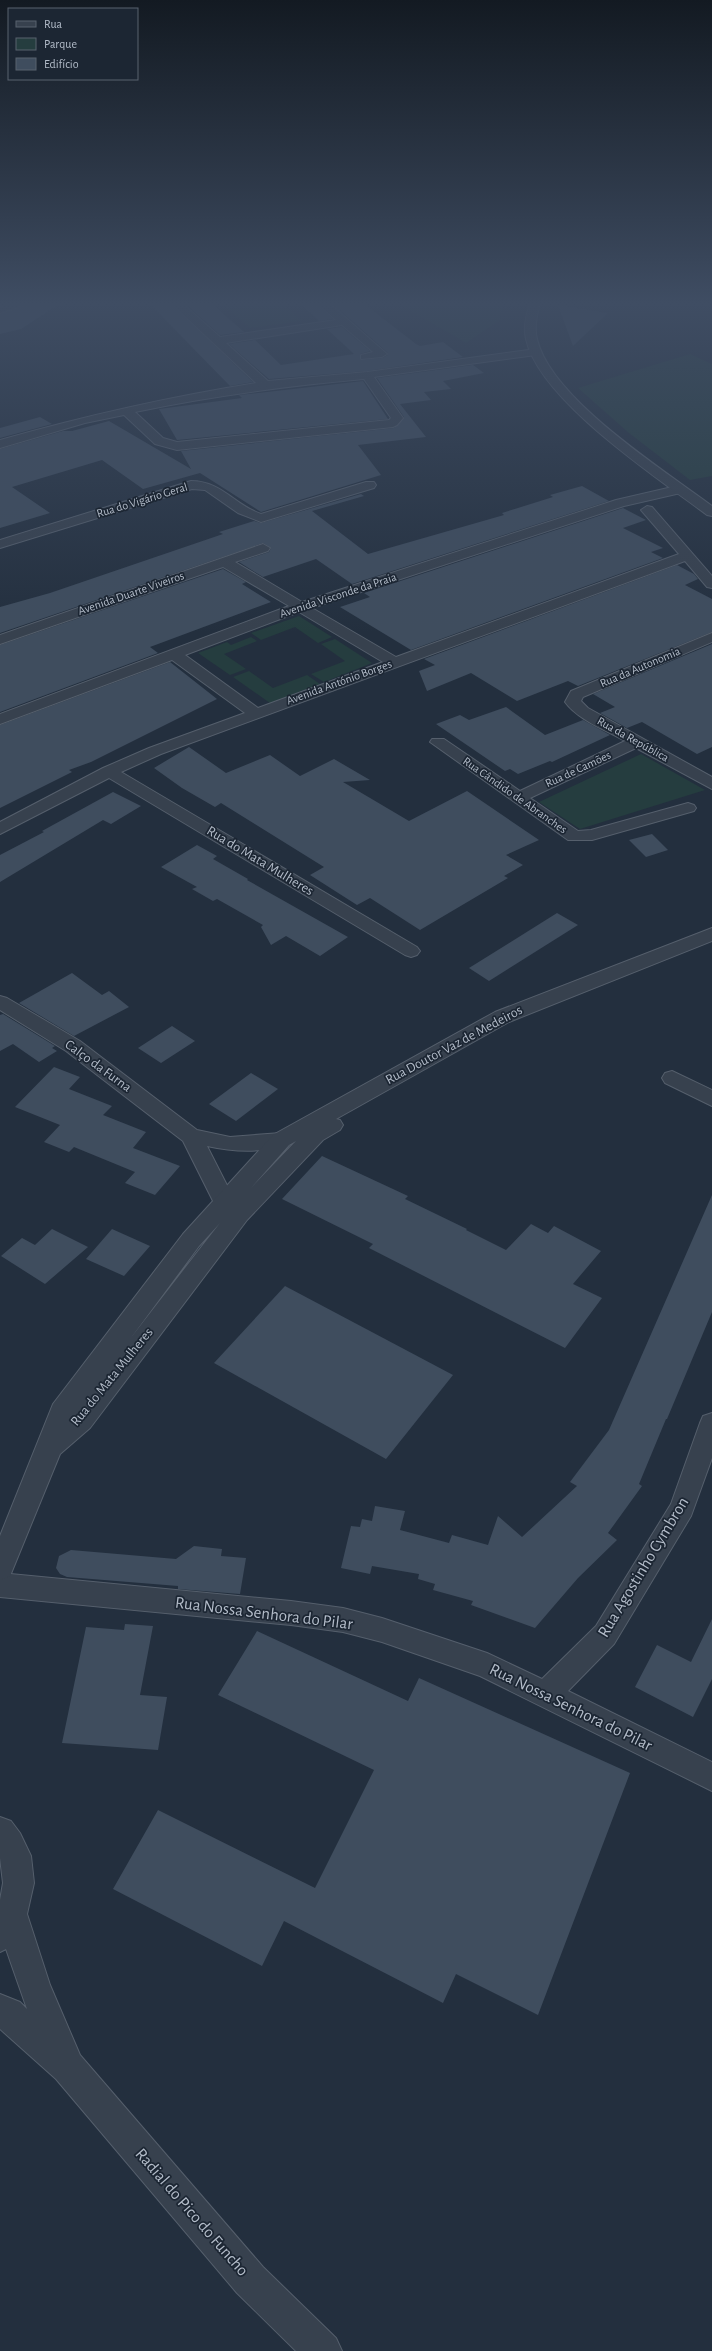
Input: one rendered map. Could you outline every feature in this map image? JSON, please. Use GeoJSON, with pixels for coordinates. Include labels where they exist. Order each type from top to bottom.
{"type":"FeatureCollection","features":[{"type":"Feature","properties":{"kind":"street"},"geometry":{"type":"LineString","coordinates":[[0,444],[116,413]]}},
{"type":"Feature","properties":{"kind":"street"},"geometry":{"type":"LineString","coordinates":[[129,413],[159,442],[177,446],[386,425],[393,423],[397,418],[393,413]]}},
{"type":"Feature","properties":{"kind":"street"},"geometry":{"type":"LineString","coordinates":[[586,413],[601,428],[712,512]]}},
{"type":"Feature","properties":{"kind":"street","name":"Rua do Vigário Geral"},"geometry":{"type":"LineString","coordinates":[[0,544],[191,485],[208,486],[248,514],[261,518],[370,485]]}},
{"type":"Feature","properties":{"kind":"street","name":"Avenida Visconde da Praia"},"geometry":{"type":"LineString","coordinates":[[0,719],[300,607],[620,503],[681,488]]}},
{"type":"Feature","properties":{"kind":"street"},"geometry":{"type":"LineString","coordinates":[[647,510],[712,584]]}},
{"type":"Feature","properties":{"kind":"street","name":"Avenida Duarte Viveiros"},"geometry":{"type":"LineString","coordinates":[[0,640],[263,548]]}},
{"type":"Feature","properties":{"kind":"street","name":"Avenida António Borges"},"geometry":{"type":"LineString","coordinates":[[0,830],[109,771],[155,751],[254,713],[687,556]]}},
{"type":"Feature","properties":{"kind":"street"},"geometry":{"type":"LineString","coordinates":[[223,561],[394,662]]}},
{"type":"Feature","properties":{"kind":"street","name":"Rua da Autonomia"},"geometry":{"type":"LineString","coordinates":[[573,702],[576,694],[712,637]]}},
{"type":"Feature","properties":{"kind":"street"},"geometry":{"type":"LineString","coordinates":[[174,654],[254,713]]}},
{"type":"Feature","properties":{"kind":"street","name":"Rua da República"},"geometry":{"type":"LineString","coordinates":[[573,702],[582,711],[638,741],[712,784]]}},
{"type":"Feature","properties":{"kind":"street","name":"Rua de Camões"},"geometry":{"type":"LineString","coordinates":[[518,798],[638,741]]}},
{"type":"Feature","properties":{"kind":"street","name":"Rua Cândido de Abranches"},"geometry":{"type":"LineString","coordinates":[[438,742],[563,830],[574,836],[583,837],[688,808]]}},
{"type":"Feature","properties":{"kind":"street"},"geometry":{"type":"LineString","coordinates":[[696,774],[712,766]]}},
{"type":"Feature","properties":{"kind":"street","name":"Rua do Mata Mulheres"},"geometry":{"type":"LineString","coordinates":[[109,771],[411,951]]}},
{"type":"Feature","properties":{"kind":"street","name":"Rua Doutor Vaz de Medeiros"},"geometry":{"type":"LineString","coordinates":[[231,1208],[281,1140],[502,1016],[712,934]]}},
{"type":"Feature","properties":{"kind":"street","name":"Rua Doutor Vaz de Medeiros"},"geometry":{"type":"LineString","coordinates":[[231,1208],[315,1135],[514,1023],[712,946]]}},
{"type":"Feature","properties":{"kind":"street","name":"Calço da Furna"},"geometry":{"type":"LineString","coordinates":[[0,1002],[74,1046],[191,1136],[231,1208]]}},
{"type":"Feature","properties":{"kind":"street"},"geometry":{"type":"LineString","coordinates":[[672,1078],[712,1099]]}},
{"type":"Feature","properties":{"kind":"street","name":"Calço da Furna"},"geometry":{"type":"LineString","coordinates":[[191,1136],[230,1144],[251,1144],[281,1140]]}},
{"type":"Feature","properties":{"kind":"street","name":"Rua do Mata Mulheres"},"geometry":{"type":"LineString","coordinates":[[0,1568],[50,1447],[81,1420],[231,1208]]}},
{"type":"Feature","properties":{"kind":"street","name":"Rua Agostinho Cymbron"},"geometry":{"type":"LineString","coordinates":[[546,1694],[605,1635],[613,1622],[682,1508],[712,1423]]}},
{"type":"Feature","properties":{"kind":"street","name":"Rua Nossa Senhora do Pilar"},"geometry":{"type":"LineString","coordinates":[[0,1585],[343,1620],[382,1630],[486,1666],[662,1750],[712,1777]]}},
{"type":"Feature","properties":{"kind":"street"},"geometry":{"type":"LineString","coordinates":[[0,1832],[8,1839],[18,1862],[19,1889],[6,1926]]}},
{"type":"Feature","properties":{"kind":"street","name":"Radial do Pico do Funcho"},"geometry":{"type":"LineString","coordinates":[[6,1926],[34,1986],[68,2067]]}},
{"type":"Feature","properties":{"kind":"street","name":"Radial do Pico do Funcho"},"geometry":{"type":"LineString","coordinates":[[0,2010],[8,2014],[68,2067],[250,2280],[323,2351]]}},
{"type":"Feature","properties":{"kind":"green space"},"geometry":{"type":"Polygon","coordinates":[[[606,413],[712,413],[712,476],[690,480],[629,433],[606,413]]]}},
{"type":"Feature","properties":{"kind":"green space"},"geometry":{"type":"Polygon","coordinates":[[[299,616],[332,637],[318,643],[295,627],[261,640],[251,633],[299,616]]]}},
{"type":"Feature","properties":{"kind":"green space"},"geometry":{"type":"Polygon","coordinates":[[[251,637],[257,641],[224,654],[246,669],[230,675],[198,653],[227,642],[231,645],[251,637]]]}},
{"type":"Feature","properties":{"kind":"green space"},"geometry":{"type":"Polygon","coordinates":[[[335,639],[372,663],[324,682],[311,674],[345,661],[321,644],[335,639]]]}},
{"type":"Feature","properties":{"kind":"green space"},"geometry":{"type":"Polygon","coordinates":[[[249,671],[273,688],[307,675],[320,684],[270,703],[233,677],[249,671]]]}},
{"type":"Feature","properties":{"kind":"green space"},"geometry":{"type":"Polygon","coordinates":[[[641,754],[705,790],[580,829],[539,802],[641,754]]]}},
{"type":"Feature","properties":{"kind":"building"},"geometry":{"type":"Polygon","coordinates":[[[161,413],[384,413],[388,419],[177,440],[161,413]]]}},
{"type":"Feature","properties":{"kind":"building"},"geometry":{"type":"Polygon","coordinates":[[[401,413],[407,413],[426,437],[358,445],[381,475],[261,512],[200,473],[143,489],[102,460],[12,487],[50,513],[0,528],[0,449],[63,431],[72,431],[109,421],[191,469],[181,451],[394,428],[404,417],[401,413]]]}},
{"type":"Feature","properties":{"kind":"building"},"geometry":{"type":"Polygon","coordinates":[[[40,417],[52,424],[0,438],[0,428],[40,417]]]}},
{"type":"Feature","properties":{"kind":"building"},"geometry":{"type":"Polygon","coordinates":[[[582,486],[609,501],[352,584],[316,559],[263,577],[239,562],[269,552],[271,548],[263,543],[0,633],[0,607],[50,593],[223,534],[219,532],[254,521],[261,523],[361,494],[364,496],[312,511],[368,554],[504,515],[502,513],[553,497],[550,495],[582,486]]]}},
{"type":"Feature","properties":{"kind":"building"},"geometry":{"type":"Polygon","coordinates":[[[623,508],[646,520],[623,528],[663,548],[651,552],[663,558],[411,650],[340,607],[370,597],[364,593],[623,508]]]}},
{"type":"Feature","properties":{"kind":"building"},"geometry":{"type":"Polygon","coordinates":[[[677,565],[694,574],[698,579],[685,585],[712,599],[712,632],[578,686],[568,681],[517,701],[471,673],[427,691],[419,671],[435,665],[424,659],[677,565]]]}},
{"type":"Feature","properties":{"kind":"building"},"geometry":{"type":"Polygon","coordinates":[[[223,569],[246,582],[242,584],[271,602],[150,647],[158,653],[0,712],[0,645],[223,569]]]}},
{"type":"Feature","properties":{"kind":"building"},"geometry":{"type":"Polygon","coordinates":[[[712,644],[712,747],[697,754],[642,722],[627,728],[600,713],[615,707],[593,694],[712,644]]]}},
{"type":"Feature","properties":{"kind":"building"},"geometry":{"type":"Polygon","coordinates":[[[170,662],[217,699],[91,762],[69,770],[72,772],[0,808],[0,725],[170,662]]]}},
{"type":"Feature","properties":{"kind":"building"},"geometry":{"type":"Polygon","coordinates":[[[506,707],[545,735],[583,720],[610,735],[552,762],[550,761],[518,774],[510,769],[505,771],[436,724],[460,715],[469,720],[506,707]]]}},
{"type":"Feature","properties":{"kind":"building"},"geometry":{"type":"Polygon","coordinates":[[[189,747],[226,773],[270,755],[300,776],[334,759],[370,780],[343,782],[409,821],[467,791],[539,840],[506,855],[523,865],[504,876],[508,878],[420,930],[370,898],[357,905],[310,875],[324,867],[221,803],[215,807],[182,788],[154,768],[189,747]]]}},
{"type":"Feature","properties":{"kind":"building"},"geometry":{"type":"Polygon","coordinates":[[[113,792],[141,806],[111,824],[103,820],[0,882],[0,855],[44,832],[42,831],[113,792]]]}},
{"type":"Feature","properties":{"kind":"building"},"geometry":{"type":"Polygon","coordinates":[[[652,834],[668,850],[646,857],[629,840],[652,834]]]}},
{"type":"Feature","properties":{"kind":"building"},"geometry":{"type":"Polygon","coordinates":[[[197,845],[217,856],[213,859],[248,879],[247,880],[348,937],[320,956],[286,936],[271,945],[261,927],[263,925],[217,899],[213,901],[192,889],[197,887],[161,867],[197,845]]]}},
{"type":"Feature","properties":{"kind":"building"},"geometry":{"type":"Polygon","coordinates":[[[557,913],[578,925],[489,981],[469,968],[557,913]]]}},
{"type":"Feature","properties":{"kind":"building"},"geometry":{"type":"Polygon","coordinates":[[[72,973],[102,995],[109,991],[129,1007],[74,1036],[19,1003],[72,973]]]}},
{"type":"Feature","properties":{"kind":"building"},"geometry":{"type":"Polygon","coordinates":[[[3,1014],[55,1046],[52,1048],[57,1051],[39,1062],[13,1044],[0,1051],[0,1015],[3,1014]]]}},
{"type":"Feature","properties":{"kind":"building"},"geometry":{"type":"Polygon","coordinates":[[[172,1026],[195,1041],[161,1063],[138,1048],[172,1026]]]}},
{"type":"Feature","properties":{"kind":"building"},"geometry":{"type":"Polygon","coordinates":[[[54,1067],[80,1077],[69,1089],[112,1106],[103,1115],[146,1132],[133,1148],[180,1166],[155,1195],[125,1183],[135,1172],[74,1147],[69,1152],[44,1142],[60,1125],[15,1107],[54,1067]]]}},
{"type":"Feature","properties":{"kind":"building"},"geometry":{"type":"Polygon","coordinates":[[[251,1073],[278,1089],[236,1121],[209,1104],[251,1073]]]}},
{"type":"Feature","properties":{"kind":"building"},"geometry":{"type":"Polygon","coordinates":[[[322,1156],[408,1196],[405,1199],[506,1250],[531,1224],[548,1233],[554,1226],[601,1251],[573,1284],[602,1298],[565,1348],[369,1248],[373,1244],[282,1199],[322,1156]]]}},
{"type":"Feature","properties":{"kind":"building"},"geometry":{"type":"Polygon","coordinates":[[[712,1195],[712,1312],[639,1484],[642,1486],[608,1533],[617,1540],[578,1578],[535,1628],[471,1605],[473,1601],[433,1590],[435,1584],[418,1579],[419,1574],[372,1566],[370,1574],[341,1568],[351,1526],[360,1527],[362,1519],[372,1521],[375,1506],[405,1511],[400,1530],[449,1543],[452,1535],[488,1545],[498,1516],[522,1537],[577,1486],[570,1482],[609,1430],[712,1195]]]}},
{"type":"Feature","properties":{"kind":"building"},"geometry":{"type":"Polygon","coordinates":[[[52,1229],[88,1247],[45,1284],[1,1256],[22,1238],[35,1245],[52,1229]]]}},
{"type":"Feature","properties":{"kind":"building"},"geometry":{"type":"Polygon","coordinates":[[[112,1229],[150,1246],[124,1276],[86,1259],[112,1229]]]}},
{"type":"Feature","properties":{"kind":"building"},"geometry":{"type":"Polygon","coordinates":[[[285,1286],[453,1375],[386,1459],[214,1363],[285,1286]]]}},
{"type":"Feature","properties":{"kind":"building"},"geometry":{"type":"Polygon","coordinates":[[[194,1546],[222,1549],[221,1556],[246,1558],[240,1594],[178,1589],[178,1586],[67,1577],[60,1574],[56,1568],[59,1556],[71,1550],[176,1559],[194,1546]]]}},
{"type":"Feature","properties":{"kind":"building"},"geometry":{"type":"Polygon","coordinates":[[[712,1619],[712,1679],[693,1717],[635,1687],[657,1645],[691,1662],[712,1619]]]}},
{"type":"Feature","properties":{"kind":"building"},"geometry":{"type":"Polygon","coordinates":[[[125,1624],[153,1626],[140,1695],[167,1697],[158,1750],[62,1743],[86,1627],[124,1630],[125,1624]]]}},
{"type":"Feature","properties":{"kind":"building"},"geometry":{"type":"Polygon","coordinates":[[[257,1631],[408,1701],[419,1678],[630,1773],[538,2015],[456,1974],[443,2003],[284,1921],[262,1966],[113,1889],[158,1810],[315,1888],[374,1770],[218,1695],[257,1631]]]}}]}
